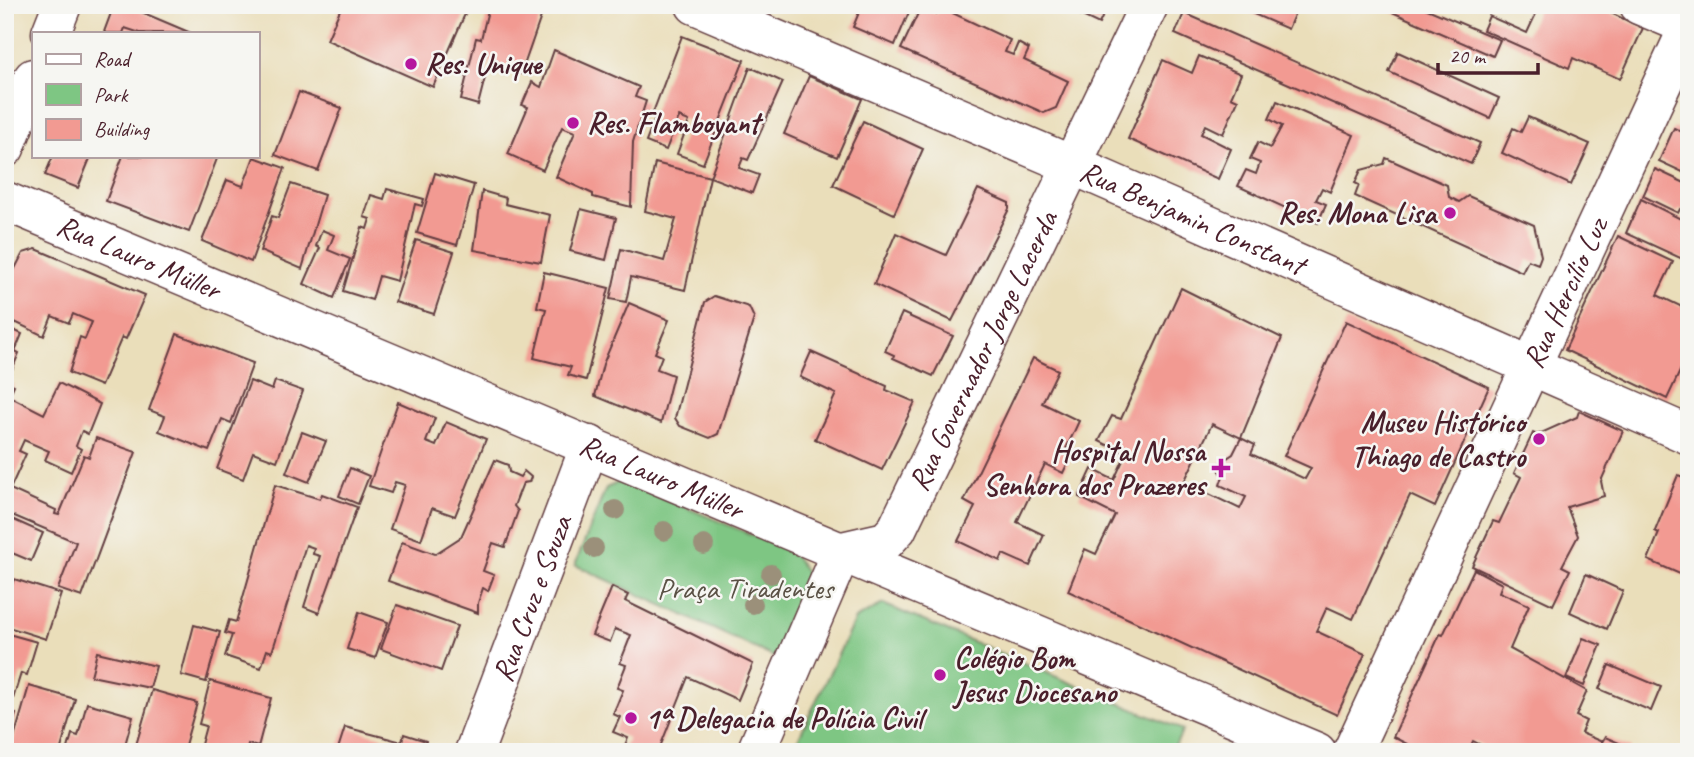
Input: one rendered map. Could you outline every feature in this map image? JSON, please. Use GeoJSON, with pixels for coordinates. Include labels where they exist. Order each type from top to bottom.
{"type":"FeatureCollection","features":[{"type":"Feature","properties":{"kind":"street"},"geometry":{"type":"LineString","coordinates":[[51,32],[62,5]]}},
{"type":"Feature","properties":{"kind":"street","name":"Rua Benjamin Constant"},"geometry":{"type":"LineString","coordinates":[[695,5],[1072,165],[1689,435]]}},
{"type":"Feature","properties":{"kind":"street","name":"Rua Governador Jorge Lacerda"},"geometry":{"type":"LineString","coordinates":[[842,551],[886,541],[897,529],[1149,5]]}},
{"type":"Feature","properties":{"kind":"street"},"geometry":{"type":"LineString","coordinates":[[1639,5],[1689,26]]}},
{"type":"Feature","properties":{"kind":"street","name":"Rua Hercílio Luz"},"geometry":{"type":"LineString","coordinates":[[1352,752],[1689,26]]}},
{"type":"Feature","properties":{"kind":"street"},"geometry":{"type":"LineString","coordinates":[[5,148],[32,80]]}},
{"type":"Feature","properties":{"kind":"street","name":"Rua Lauro Müller"},"geometry":{"type":"LineString","coordinates":[[5,201],[1317,752]]}},
{"type":"Feature","properties":{"kind":"street","name":"Rua Cruz e Souza"},"geometry":{"type":"LineString","coordinates":[[474,752],[590,446]]}},
{"type":"Feature","properties":{"kind":"street"},"geometry":{"type":"LineString","coordinates":[[756,752],[842,551]]}},
{"type":"Feature","properties":{"kind":"green space","name":"Praça Tiradentes"},"geometry":{"type":"Polygon","coordinates":[[[622,481],[786,549],[798,561],[807,575],[806,593],[778,659],[575,565],[606,488],[622,481]]]}},
{"type":"Feature","properties":{"kind":"green space","name":"Colégio Bom Jesus Diocesano"},"geometry":{"type":"Polygon","coordinates":[[[883,604],[1183,730],[1172,752],[792,752],[855,619],[883,604]]]}},
{"type":"Feature","properties":{"kind":"building"},"geometry":{"type":"Polygon","coordinates":[[[114,5],[125,5],[189,32],[137,32],[125,28],[123,32],[104,32],[114,5]]]}},
{"type":"Feature","properties":{"kind":"building","name":"Res. Unique"},"geometry":{"type":"Polygon","coordinates":[[[342,5],[469,5],[433,87],[327,40],[342,5]]]}},
{"type":"Feature","properties":{"kind":"building"},"geometry":{"type":"Polygon","coordinates":[[[484,5],[545,5],[521,74],[489,62],[478,105],[461,100],[476,38],[481,39],[488,10],[483,9],[484,5]]]}},
{"type":"Feature","properties":{"kind":"building"},"geometry":{"type":"Polygon","coordinates":[[[841,5],[857,5],[855,11],[841,5]]]}},
{"type":"Feature","properties":{"kind":"building"},"geometry":{"type":"Polygon","coordinates":[[[862,5],[912,5],[895,45],[853,27],[862,5]]]}},
{"type":"Feature","properties":{"kind":"building"},"geometry":{"type":"Polygon","coordinates":[[[1059,5],[1108,5],[1099,24],[1059,5]]]}},
{"type":"Feature","properties":{"kind":"building"},"geometry":{"type":"Polygon","coordinates":[[[1233,5],[1289,5],[1297,8],[1288,29],[1233,5]]]}},
{"type":"Feature","properties":{"kind":"building"},"geometry":{"type":"Polygon","coordinates":[[[1376,5],[1418,5],[1500,40],[1493,56],[1376,5]]]}},
{"type":"Feature","properties":{"kind":"building"},"geometry":{"type":"Polygon","coordinates":[[[1540,5],[1594,5],[1643,28],[1620,79],[1573,58],[1569,68],[1483,30],[1489,16],[1527,33],[1540,5]]]}},
{"type":"Feature","properties":{"kind":"building"},"geometry":{"type":"Polygon","coordinates":[[[921,7],[936,14],[940,7],[1010,40],[1005,52],[1013,55],[1018,43],[1029,49],[1024,60],[1068,81],[1056,108],[1044,113],[901,49],[921,7]]]}},
{"type":"Feature","properties":{"kind":"building"},"geometry":{"type":"Polygon","coordinates":[[[1184,13],[1480,143],[1471,164],[1175,34],[1184,13]]]}},
{"type":"Feature","properties":{"kind":"building"},"geometry":{"type":"Polygon","coordinates":[[[682,36],[744,60],[703,164],[677,154],[689,121],[679,117],[666,150],[646,142],[656,116],[652,115],[682,36]]]}},
{"type":"Feature","properties":{"kind":"building","name":"Res. Flamboyant"},"geometry":{"type":"Polygon","coordinates":[[[554,50],[639,87],[635,97],[646,101],[633,142],[631,207],[593,197],[593,194],[556,177],[575,132],[562,127],[543,170],[508,154],[528,107],[522,105],[532,82],[541,87],[554,50]]]}},
{"type":"Feature","properties":{"kind":"building"},"geometry":{"type":"Polygon","coordinates":[[[1398,52],[1499,98],[1490,118],[1389,72],[1398,52]]]}},
{"type":"Feature","properties":{"kind":"building"},"geometry":{"type":"Polygon","coordinates":[[[1199,56],[1241,74],[1231,97],[1238,100],[1223,134],[1205,125],[1201,134],[1231,149],[1218,179],[1128,139],[1163,60],[1192,73],[1199,56]]]}},
{"type":"Feature","properties":{"kind":"building"},"geometry":{"type":"Polygon","coordinates":[[[750,67],[783,82],[748,160],[743,158],[739,168],[759,175],[752,193],[710,177],[750,67]]]}},
{"type":"Feature","properties":{"kind":"building"},"geometry":{"type":"Polygon","coordinates":[[[809,76],[862,99],[837,157],[784,134],[809,76]]]}},
{"type":"Feature","properties":{"kind":"building"},"geometry":{"type":"Polygon","coordinates":[[[1689,84],[1689,109],[1683,106],[1689,84]]]}},
{"type":"Feature","properties":{"kind":"building"},"geometry":{"type":"Polygon","coordinates":[[[299,92],[342,108],[318,171],[275,155],[299,92]]]}},
{"type":"Feature","properties":{"kind":"building"},"geometry":{"type":"Polygon","coordinates":[[[1277,101],[1354,135],[1330,192],[1322,188],[1316,200],[1326,204],[1318,223],[1238,186],[1246,170],[1256,174],[1260,163],[1250,159],[1258,142],[1270,148],[1282,126],[1269,119],[1277,101]]]}},
{"type":"Feature","properties":{"kind":"building"},"geometry":{"type":"Polygon","coordinates":[[[1528,117],[1590,144],[1571,185],[1502,153],[1513,128],[1521,132],[1528,117]]]}},
{"type":"Feature","properties":{"kind":"building"},"geometry":{"type":"Polygon","coordinates":[[[863,121],[923,149],[894,214],[833,185],[863,121]]]}},
{"type":"Feature","properties":{"kind":"building"},"geometry":{"type":"Polygon","coordinates":[[[1674,128],[1689,135],[1689,175],[1659,161],[1674,128]]]}},
{"type":"Feature","properties":{"kind":"building"},"geometry":{"type":"Polygon","coordinates":[[[52,158],[90,158],[78,188],[45,175],[52,158]]]}},
{"type":"Feature","properties":{"kind":"building"},"geometry":{"type":"Polygon","coordinates":[[[122,158],[217,158],[189,232],[106,201],[122,158]]]}},
{"type":"Feature","properties":{"kind":"building"},"geometry":{"type":"Polygon","coordinates":[[[254,158],[285,168],[251,262],[202,241],[227,180],[243,186],[254,158]]]}},
{"type":"Feature","properties":{"kind":"building","name":"Res. Mona Lisa"},"geometry":{"type":"Polygon","coordinates":[[[1386,158],[1447,185],[1449,197],[1459,202],[1468,196],[1534,225],[1541,256],[1538,264],[1528,260],[1522,272],[1355,196],[1359,185],[1355,183],[1361,170],[1384,164],[1386,158]]]}},
{"type":"Feature","properties":{"kind":"building"},"geometry":{"type":"Polygon","coordinates":[[[655,163],[710,177],[685,290],[631,277],[626,302],[610,299],[621,249],[664,261],[676,219],[645,211],[655,163]]]}},
{"type":"Feature","properties":{"kind":"building"},"geometry":{"type":"Polygon","coordinates":[[[1655,169],[1689,185],[1689,213],[1680,209],[1678,213],[1643,196],[1655,169]]]}},
{"type":"Feature","properties":{"kind":"building"},"geometry":{"type":"Polygon","coordinates":[[[435,173],[474,185],[457,245],[417,233],[435,173]]]}},
{"type":"Feature","properties":{"kind":"building"},"geometry":{"type":"Polygon","coordinates":[[[291,184],[324,195],[302,269],[260,251],[272,216],[278,218],[291,184]]]}},
{"type":"Feature","properties":{"kind":"building"},"geometry":{"type":"Polygon","coordinates":[[[387,189],[424,199],[422,206],[415,204],[397,281],[379,276],[372,300],[343,291],[362,227],[367,229],[370,219],[364,217],[371,195],[384,199],[387,189]]]}},
{"type":"Feature","properties":{"kind":"building"},"geometry":{"type":"Polygon","coordinates":[[[978,189],[1009,203],[1009,209],[952,321],[874,284],[896,233],[946,255],[978,189]]]}},
{"type":"Feature","properties":{"kind":"building"},"geometry":{"type":"Polygon","coordinates":[[[482,191],[506,198],[505,204],[550,215],[541,262],[474,250],[482,191]]]}},
{"type":"Feature","properties":{"kind":"building"},"geometry":{"type":"Polygon","coordinates":[[[1641,199],[1689,223],[1689,262],[1626,233],[1641,199]]]}},
{"type":"Feature","properties":{"kind":"building"},"geometry":{"type":"Polygon","coordinates":[[[581,209],[616,218],[606,260],[570,251],[581,209]]]}},
{"type":"Feature","properties":{"kind":"building"},"geometry":{"type":"Polygon","coordinates":[[[322,230],[334,235],[328,250],[350,259],[334,298],[304,284],[320,248],[316,246],[322,230]]]}},
{"type":"Feature","properties":{"kind":"building"},"geometry":{"type":"Polygon","coordinates":[[[1618,236],[1673,262],[1657,295],[1682,307],[1689,293],[1689,352],[1667,399],[1565,350],[1618,236]]]}},
{"type":"Feature","properties":{"kind":"building"},"geometry":{"type":"Polygon","coordinates":[[[416,240],[454,252],[434,314],[395,302],[416,240]]]}},
{"type":"Feature","properties":{"kind":"building"},"geometry":{"type":"Polygon","coordinates":[[[36,249],[145,295],[126,339],[122,337],[101,386],[69,373],[80,337],[85,339],[92,322],[73,314],[69,323],[52,316],[44,336],[15,322],[11,329],[22,334],[15,351],[19,353],[7,382],[14,385],[9,396],[44,414],[59,383],[100,404],[88,434],[82,431],[76,446],[81,449],[71,472],[45,460],[49,451],[24,440],[19,451],[26,454],[10,489],[56,510],[55,514],[59,515],[84,455],[89,457],[96,438],[136,452],[82,597],[58,589],[76,542],[5,512],[5,288],[23,253],[36,249]]]}},
{"type":"Feature","properties":{"kind":"building"},"geometry":{"type":"Polygon","coordinates":[[[544,272],[609,288],[586,380],[568,375],[571,367],[534,358],[546,309],[537,307],[544,272]]]}},
{"type":"Feature","properties":{"kind":"building"},"geometry":{"type":"Polygon","coordinates":[[[1181,288],[1282,338],[1241,438],[1255,445],[1251,454],[1305,479],[1311,468],[1284,456],[1346,321],[1489,387],[1435,507],[1410,495],[1353,619],[1327,607],[1316,631],[1365,654],[1337,715],[1068,591],[1085,549],[1096,554],[1115,515],[1079,497],[1092,469],[1114,480],[1126,454],[1099,441],[1112,416],[1121,419],[1181,288]],[[1212,424],[1184,482],[1240,509],[1246,497],[1220,485],[1223,476],[1219,469],[1221,462],[1233,454],[1241,438],[1212,424]]]}},
{"type":"Feature","properties":{"kind":"building"},"geometry":{"type":"Polygon","coordinates":[[[714,296],[749,307],[754,318],[718,434],[710,438],[680,426],[675,418],[705,302],[714,296]]]}},
{"type":"Feature","properties":{"kind":"building"},"geometry":{"type":"Polygon","coordinates":[[[629,303],[669,320],[655,353],[662,356],[657,369],[673,375],[661,423],[595,396],[603,364],[629,303]]]}},
{"type":"Feature","properties":{"kind":"building"},"geometry":{"type":"Polygon","coordinates":[[[902,313],[953,336],[933,376],[893,358],[894,355],[885,351],[902,313]]]}},
{"type":"Feature","properties":{"kind":"building"},"geometry":{"type":"Polygon","coordinates":[[[177,334],[253,363],[231,423],[222,419],[209,451],[159,431],[165,416],[149,410],[177,334]]]}},
{"type":"Feature","properties":{"kind":"building"},"geometry":{"type":"Polygon","coordinates":[[[811,352],[887,386],[886,390],[915,402],[882,470],[815,439],[836,394],[800,377],[811,352]]]}},
{"type":"Feature","properties":{"kind":"building"},"geometry":{"type":"Polygon","coordinates":[[[1033,358],[1058,370],[1042,403],[1079,421],[1066,449],[1073,452],[1063,473],[1045,464],[1017,522],[1044,535],[1030,566],[1003,554],[1000,561],[958,541],[975,507],[964,501],[1033,358]]]}},
{"type":"Feature","properties":{"kind":"building"},"geometry":{"type":"Polygon","coordinates":[[[250,381],[272,390],[275,381],[303,391],[277,461],[253,452],[243,479],[217,469],[250,381]]]}},
{"type":"Feature","properties":{"kind":"building"},"geometry":{"type":"Polygon","coordinates":[[[398,402],[435,418],[426,442],[436,446],[446,422],[486,439],[455,516],[432,508],[421,540],[390,529],[405,485],[395,482],[391,493],[369,486],[398,402]]]}},
{"type":"Feature","properties":{"kind":"building"},"geometry":{"type":"Polygon","coordinates":[[[1579,411],[1623,431],[1601,481],[1604,496],[1567,507],[1578,536],[1562,566],[1570,570],[1553,605],[1472,566],[1493,521],[1499,523],[1521,477],[1514,473],[1533,433],[1537,435],[1577,417],[1579,411]]]}},
{"type":"Feature","properties":{"kind":"building"},"geometry":{"type":"Polygon","coordinates":[[[302,432],[326,441],[309,482],[286,473],[302,432]]]}},
{"type":"Feature","properties":{"kind":"building"},"geometry":{"type":"Polygon","coordinates":[[[495,460],[508,465],[509,472],[520,477],[524,471],[531,477],[529,482],[523,483],[514,506],[518,511],[505,547],[493,543],[483,571],[494,575],[488,591],[483,588],[478,613],[388,581],[402,542],[435,554],[461,537],[495,460]]]}},
{"type":"Feature","properties":{"kind":"building"},"geometry":{"type":"Polygon","coordinates":[[[350,468],[369,476],[358,504],[339,496],[350,468]]]}},
{"type":"Feature","properties":{"kind":"building"},"geometry":{"type":"Polygon","coordinates":[[[1678,475],[1689,479],[1689,578],[1648,560],[1659,533],[1655,531],[1678,475]]]}},
{"type":"Feature","properties":{"kind":"building"},"geometry":{"type":"Polygon","coordinates":[[[275,485],[320,499],[322,494],[357,507],[319,613],[304,607],[320,556],[313,554],[314,548],[306,545],[272,652],[267,650],[261,668],[225,656],[232,635],[225,633],[229,620],[236,622],[275,485]]]}},
{"type":"Feature","properties":{"kind":"building"},"geometry":{"type":"Polygon","coordinates":[[[5,516],[43,533],[31,561],[5,550],[5,516]]]}},
{"type":"Feature","properties":{"kind":"building"},"geometry":{"type":"Polygon","coordinates":[[[1474,569],[1502,584],[1499,592],[1529,605],[1510,649],[1587,691],[1576,716],[1586,721],[1581,733],[1602,742],[1605,737],[1631,748],[1629,752],[1481,752],[1483,746],[1473,741],[1468,752],[1423,752],[1393,737],[1440,634],[1443,635],[1474,569]]]}},
{"type":"Feature","properties":{"kind":"building"},"geometry":{"type":"Polygon","coordinates":[[[1586,574],[1623,591],[1607,629],[1570,612],[1586,574]]]}},
{"type":"Feature","properties":{"kind":"building"},"geometry":{"type":"Polygon","coordinates":[[[14,579],[61,594],[46,639],[5,626],[5,605],[14,579]]]}},
{"type":"Feature","properties":{"kind":"building"},"geometry":{"type":"Polygon","coordinates":[[[612,587],[628,595],[625,601],[753,664],[738,700],[688,677],[658,752],[622,752],[628,738],[613,732],[620,717],[613,714],[623,690],[617,688],[626,665],[620,663],[631,635],[615,629],[610,642],[592,635],[612,587]]]}},
{"type":"Feature","properties":{"kind":"building"},"geometry":{"type":"Polygon","coordinates":[[[397,605],[457,626],[441,671],[381,649],[397,605]]]}},
{"type":"Feature","properties":{"kind":"building"},"geometry":{"type":"Polygon","coordinates":[[[359,612],[388,622],[375,658],[347,649],[359,612]]]}},
{"type":"Feature","properties":{"kind":"building"},"geometry":{"type":"Polygon","coordinates":[[[194,625],[220,632],[206,682],[181,675],[194,625]]]}},
{"type":"Feature","properties":{"kind":"building"},"geometry":{"type":"Polygon","coordinates":[[[5,633],[37,642],[27,675],[21,673],[9,712],[16,714],[6,747],[5,633]]]}},
{"type":"Feature","properties":{"kind":"building"},"geometry":{"type":"Polygon","coordinates":[[[1583,638],[1601,645],[1584,686],[1566,678],[1583,638]]]}},
{"type":"Feature","properties":{"kind":"building"},"geometry":{"type":"Polygon","coordinates":[[[97,652],[156,666],[150,688],[91,676],[97,652]]]}},
{"type":"Feature","properties":{"kind":"building"},"geometry":{"type":"Polygon","coordinates":[[[1609,665],[1661,687],[1651,711],[1599,689],[1609,665]]]}},
{"type":"Feature","properties":{"kind":"building"},"geometry":{"type":"Polygon","coordinates":[[[210,681],[271,698],[258,747],[248,744],[246,752],[199,752],[206,726],[199,724],[210,681]]]}},
{"type":"Feature","properties":{"kind":"building"},"geometry":{"type":"Polygon","coordinates":[[[29,686],[75,699],[60,752],[10,752],[29,686]]]}},
{"type":"Feature","properties":{"kind":"building"},"geometry":{"type":"Polygon","coordinates":[[[152,690],[197,703],[183,752],[134,752],[152,690]]]}},
{"type":"Feature","properties":{"kind":"building"},"geometry":{"type":"Polygon","coordinates":[[[87,703],[133,716],[123,752],[67,752],[72,734],[78,736],[87,703]]]}},
{"type":"Feature","properties":{"kind":"building"},"geometry":{"type":"Polygon","coordinates":[[[345,727],[402,742],[404,734],[426,741],[424,751],[403,746],[402,752],[337,752],[345,727]]]}},
{"type":"Feature","properties":{"kind":"place","name":"Res. Unique"},"geometry":{"type":"Point","coordinates":[411,64]}},
{"type":"Feature","properties":{"kind":"place","name":"Res. Flamboyant"},"geometry":{"type":"Point","coordinates":[573,123]}},
{"type":"Feature","properties":{"kind":"place","name":"Res. Mona Lisa"},"geometry":{"type":"Point","coordinates":[1450,213]}},
{"type":"Feature","properties":{"kind":"place","name":"Museu Histórico Thiago de Castro"},"geometry":{"type":"Point","coordinates":[1539,439]}},
{"type":"Feature","properties":{"kind":"place","name":"Hospital Nossa Senhora dos Prazeres"},"geometry":{"type":"Point","coordinates":[1221,468]}},
{"type":"Feature","properties":{"kind":"place","name":"Colégio Bom Jesus Diocesano"},"geometry":{"type":"Point","coordinates":[940,675]}},
{"type":"Feature","properties":{"kind":"place","name":"1ª Delegacia de Polícia Civil"},"geometry":{"type":"Point","coordinates":[631,718]}}]}
